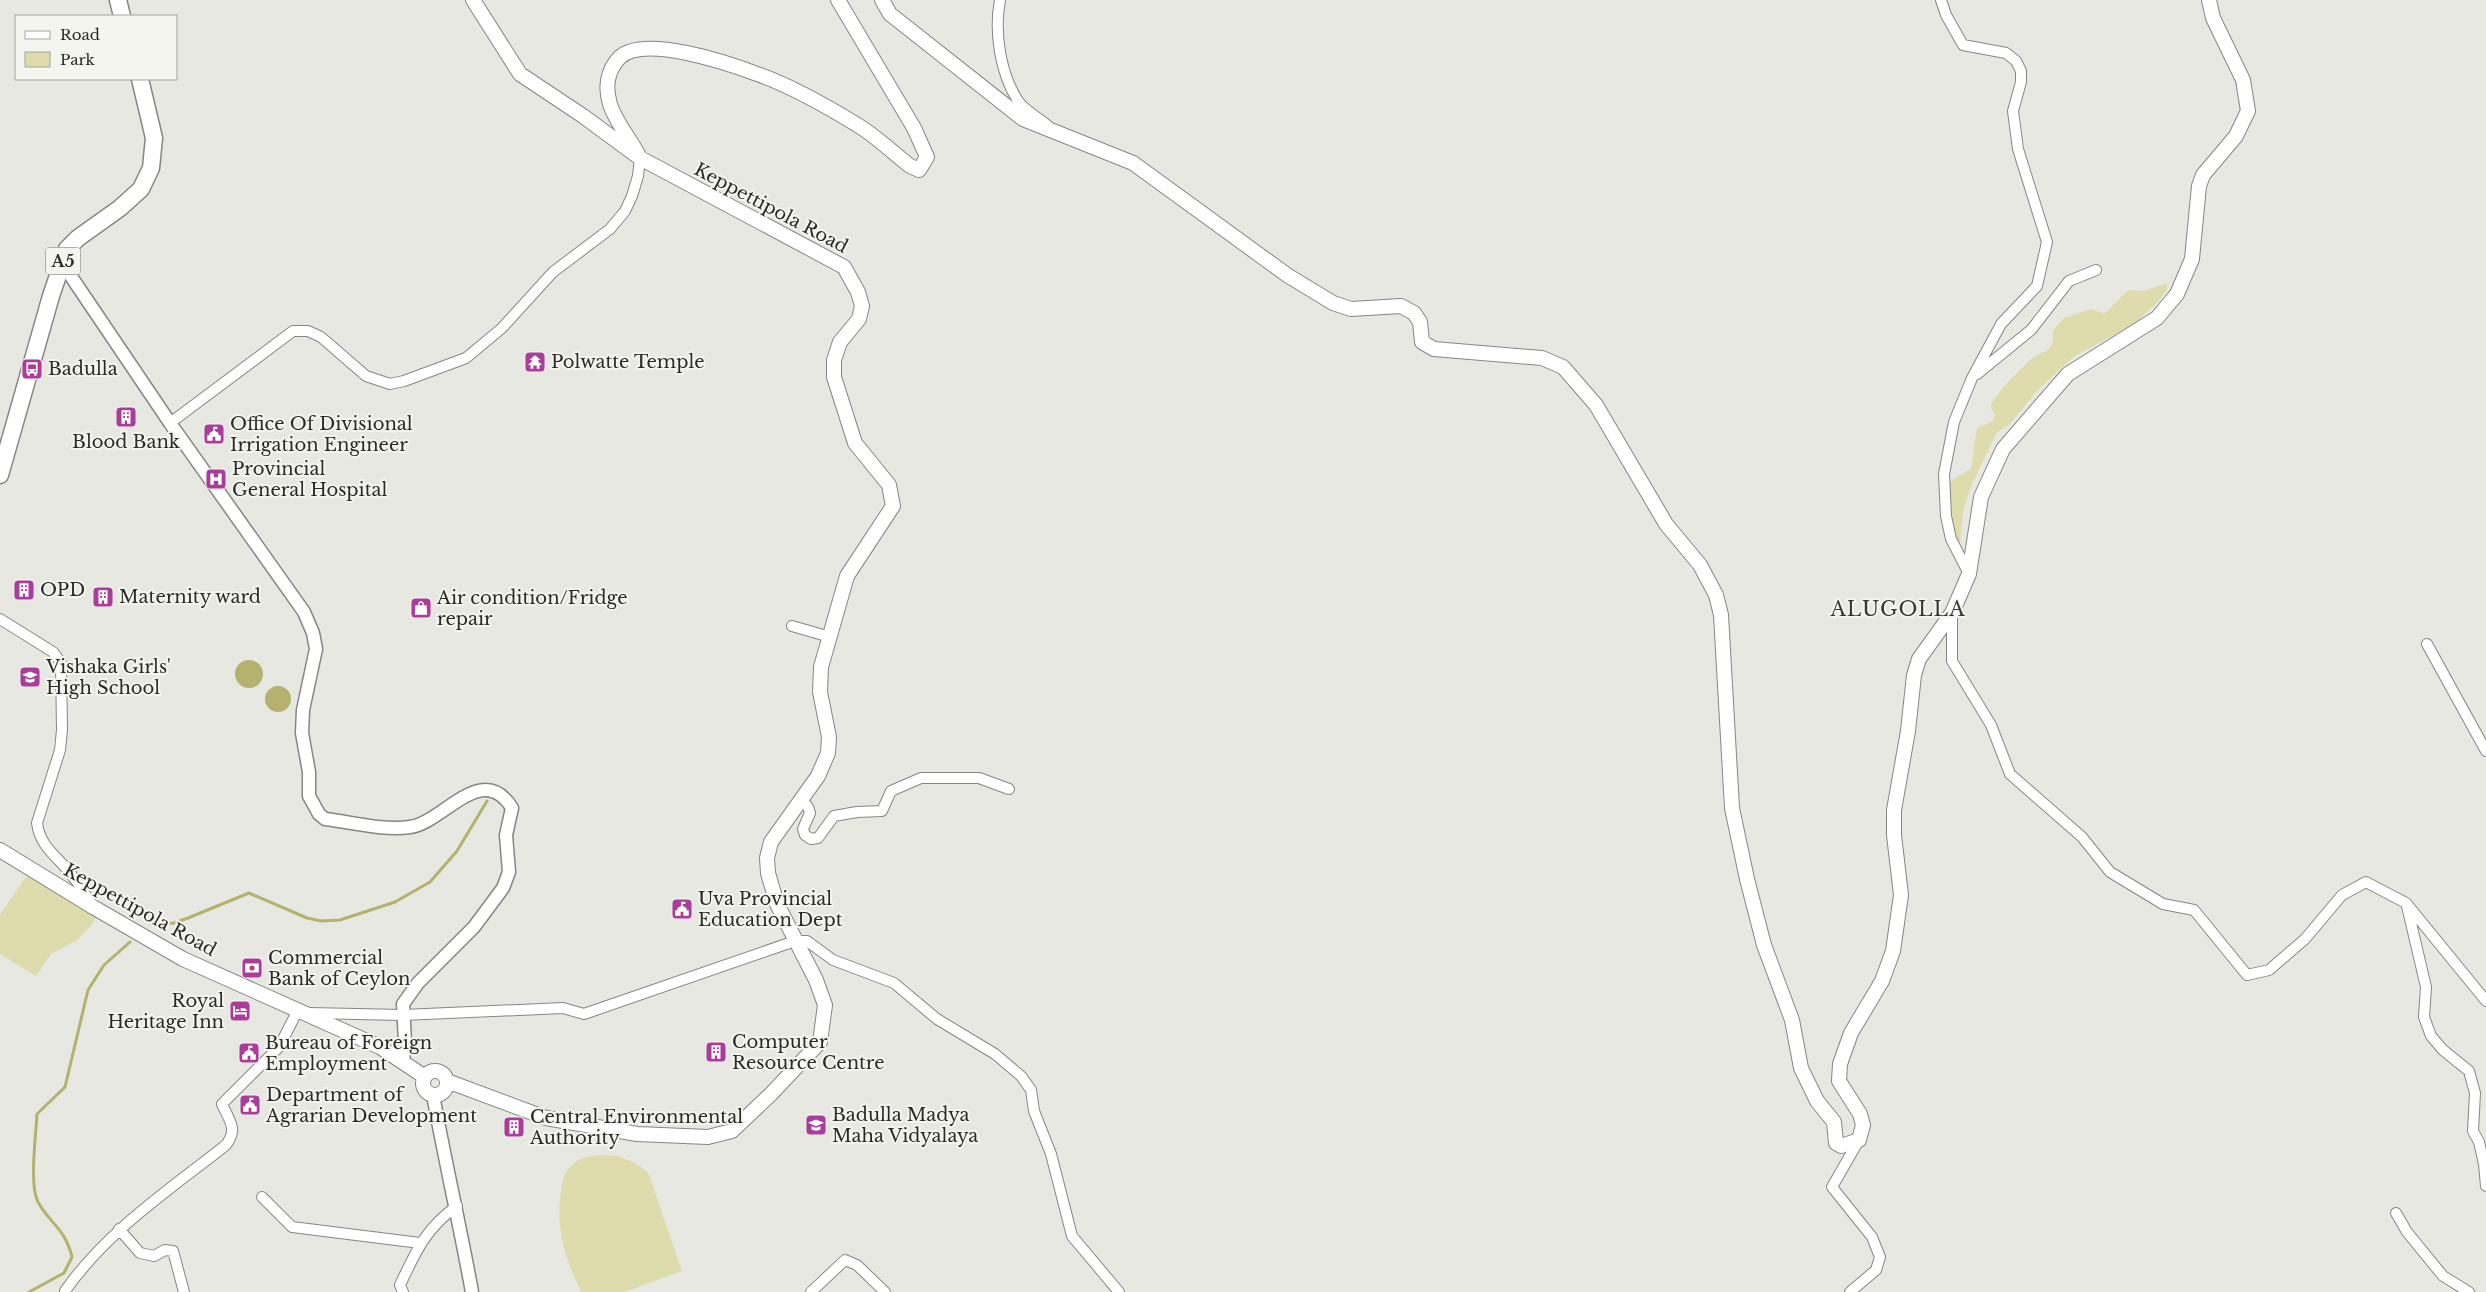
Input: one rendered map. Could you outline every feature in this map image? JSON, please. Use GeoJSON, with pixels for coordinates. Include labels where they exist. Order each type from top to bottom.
{"type":"FeatureCollection","features":[{"type":"Feature","properties":{"kind":"highway"},"geometry":{"type":"LineString","coordinates":[[118,0],[122,15]]}},
{"type":"Feature","properties":{"kind":"highway","name":"A5"},"geometry":{"type":"LineString","coordinates":[[0,474],[67,249],[78,238],[120,208],[141,189],[151,168],[154,138],[140,80]]}},
{"type":"Feature","properties":{"kind":"main road","name":"Keppettipola Road"},"geometry":{"type":"LineString","coordinates":[[447,1082],[546,1118],[628,1132],[700,1137],[732,1131],[771,1094],[820,1042],[825,1005],[816,980],[777,904],[768,873],[767,858],[771,842],[818,776],[828,753],[829,737],[820,692],[821,667],[847,576],[893,506],[889,485],[855,442],[834,377],[834,360],[840,342],[859,319],[862,306],[858,292],[844,267],[640,158],[583,116],[520,74],[473,0]]}},
{"type":"Feature","properties":{"kind":"main road"},"geometry":{"type":"LineString","coordinates":[[640,158],[610,107],[607,85],[614,64],[626,52],[647,48],[672,49],[758,74],[860,127],[910,166],[919,170],[927,157],[914,128],[838,0]]}},
{"type":"Feature","properties":{"kind":"main road"},"geometry":{"type":"LineString","coordinates":[[882,0],[890,14],[1023,120],[1133,164],[1287,275],[1333,303],[1352,308],[1402,306],[1414,313],[1420,322],[1422,342],[1434,349],[1542,358],[1563,366],[1596,405],[1666,524],[1700,565],[1716,595],[1720,615],[1732,808],[1762,936],[1792,1020],[1801,1068],[1817,1101],[1834,1122],[1836,1143],[1841,1146],[1859,1140],[1863,1125],[1860,1114],[1839,1081],[1840,1064],[1851,1033],[1882,981],[1893,951],[1901,895],[1894,835],[1894,810],[1908,731],[1914,675],[1919,659],[1952,613],[1969,574],[1981,497],[2003,448],[2068,374],[2157,318],[2177,294],[2192,259],[2199,186],[2204,175],[2236,136],[2248,110],[2243,80],[2213,18],[2209,0]]}},
{"type":"Feature","properties":{"kind":"main road","name":"Keppettipola Road"},"geometry":{"type":"LineString","coordinates":[[0,850],[182,959],[303,1011],[380,1047],[425,1077]]}},
{"type":"Feature","properties":{"kind":"main road"},"geometry":{"type":"LineString","coordinates":[[431,1072],[439,1072],[447,1082],[442,1093],[433,1095],[424,1088],[425,1077],[431,1072]]}},
{"type":"Feature","properties":{"kind":"street"},"geometry":{"type":"LineString","coordinates":[[1000,0],[997,14],[998,40],[1004,71],[1018,102],[1060,136]]}},
{"type":"Feature","properties":{"kind":"street"},"geometry":{"type":"LineString","coordinates":[[1941,0],[1946,15],[1963,45],[2006,54],[2016,61],[2021,71],[2021,82],[2013,111],[2018,149],[2047,242],[2037,286],[2001,324],[1972,378],[1954,422],[1944,474],[1946,516],[1951,539],[1969,574]]}},
{"type":"Feature","properties":{"kind":"street"},"geometry":{"type":"LineString","coordinates":[[170,423],[293,331],[308,331],[321,337],[366,376],[390,384],[404,381],[466,358],[502,328],[554,272],[610,229],[625,211],[632,196],[638,176],[640,158]]}},
{"type":"Feature","properties":{"kind":"street"},"geometry":{"type":"LineString","coordinates":[[62,262],[170,423],[278,572],[304,612],[313,633],[316,649],[303,710],[302,734],[308,772],[309,796],[319,814],[325,819],[399,829],[413,827],[473,792],[488,790],[505,796],[512,808],[506,834],[509,872],[503,888],[474,927],[418,983],[403,1004],[405,1042],[403,1061]]}},
{"type":"Feature","properties":{"kind":"street"},"geometry":{"type":"LineString","coordinates":[[1972,378],[2031,330],[2069,281],[2096,270]]}},
{"type":"Feature","properties":{"kind":"street"},"geometry":{"type":"LineString","coordinates":[[1952,613],[1952,661],[1990,725],[2010,774],[2082,837],[2110,872],[2163,904],[2194,910],[2246,975],[2269,970],[2305,939],[2342,896],[2366,882],[2406,903],[2486,1001]]}},
{"type":"Feature","properties":{"kind":"street"},"geometry":{"type":"LineString","coordinates":[[0,619],[53,652],[61,663],[62,730],[60,750],[37,823],[38,834],[42,844],[70,873],[93,907]]}},
{"type":"Feature","properties":{"kind":"street"},"geometry":{"type":"LineString","coordinates":[[792,626],[830,637]]}},
{"type":"Feature","properties":{"kind":"street"},"geometry":{"type":"LineString","coordinates":[[2428,644],[2486,751]]}},
{"type":"Feature","properties":{"kind":"street"},"geometry":{"type":"LineString","coordinates":[[802,800],[810,813],[803,829],[805,835],[811,839],[818,838],[834,816],[882,811],[891,791],[921,778],[979,778],[1009,790]]}},
{"type":"Feature","properties":{"kind":"street"},"geometry":{"type":"LineString","coordinates":[[2406,903],[2426,987],[2424,1017],[2431,1036],[2443,1050],[2468,1071],[2475,1093],[2473,1131],[2479,1142],[2486,1186]]}},
{"type":"Feature","properties":{"kind":"street"},"geometry":{"type":"LineString","coordinates":[[65,1291],[83,1265],[119,1229],[226,1145],[232,1137],[234,1128],[222,1104],[279,1047],[303,1011],[403,1015],[562,1008],[584,1014],[795,941],[807,941],[834,960],[894,983],[937,1019],[995,1054],[1021,1076],[1031,1090],[1034,1111],[1051,1154],[1072,1236],[1120,1292]]}},
{"type":"Feature","properties":{"kind":"street"},"geometry":{"type":"LineString","coordinates":[[433,1095],[448,1178],[457,1206],[472,1292]]}},
{"type":"Feature","properties":{"kind":"street"},"geometry":{"type":"LineString","coordinates":[[1850,1292],[1876,1270],[1880,1258],[1872,1237],[1832,1187],[1859,1140]]}},
{"type":"Feature","properties":{"kind":"street"},"geometry":{"type":"LineString","coordinates":[[262,1196],[292,1227],[420,1243]]}},
{"type":"Feature","properties":{"kind":"street"},"geometry":{"type":"LineString","coordinates":[[402,1292],[400,1285],[420,1243],[439,1219],[457,1206]]}},
{"type":"Feature","properties":{"kind":"street"},"geometry":{"type":"LineString","coordinates":[[2396,1213],[2407,1232],[2443,1276],[2469,1292]]}},
{"type":"Feature","properties":{"kind":"street"},"geometry":{"type":"LineString","coordinates":[[119,1229],[140,1253],[154,1256],[165,1250],[173,1251],[184,1292]]}},
{"type":"Feature","properties":{"kind":"street"},"geometry":{"type":"LineString","coordinates":[[811,1292],[845,1260],[857,1265],[885,1292]]}},
{"type":"Feature","properties":{"kind":"green space"},"geometry":{"type":"Polygon","coordinates":[[[2167,283],[2167,289],[2160,300],[2134,324],[2073,357],[2037,391],[2009,425],[1997,432],[1972,484],[1963,511],[1960,542],[1956,549],[1949,487],[1952,480],[1971,469],[1977,428],[1993,421],[1995,415],[1991,408],[1992,402],[2006,384],[2032,358],[2048,350],[2053,342],[2053,330],[2064,318],[2091,309],[2104,314],[2128,290],[2144,291],[2167,283]]]}},
{"type":"Feature","properties":{"kind":"green space"},"geometry":{"type":"Polygon","coordinates":[[[27,875],[97,916],[90,927],[76,941],[51,954],[36,976],[0,954],[0,915],[27,875]]]}},
{"type":"Feature","properties":{"kind":"green space"},"geometry":{"type":"Polygon","coordinates":[[[601,1155],[618,1156],[633,1162],[648,1172],[682,1271],[624,1292],[581,1292],[563,1244],[559,1218],[561,1189],[566,1172],[573,1164],[584,1158],[601,1155]]]}},
{"type":"Feature","properties":{"kind":"shaded area"},"geometry":{"type":"Polygon","coordinates":[[[249,660],[259,664],[263,674],[259,684],[249,688],[239,684],[235,674],[239,664],[249,660]]]}},
{"type":"Feature","properties":{"kind":"shaded area"},"geometry":{"type":"Polygon","coordinates":[[[278,686],[287,690],[291,699],[287,708],[278,712],[269,708],[265,699],[269,690],[278,686]]]}},
{"type":"Feature","properties":{"kind":"waterway"},"geometry":{"type":"LineString","coordinates":[[151,924],[174,923],[249,893],[307,918],[321,921],[340,920],[395,902],[430,882],[457,851],[487,801]]}},
{"type":"Feature","properties":{"kind":"waterway"},"geometry":{"type":"LineString","coordinates":[[29,1292],[64,1273],[72,1257],[65,1239],[38,1202],[35,1194],[33,1172],[37,1114],[65,1087],[88,990],[104,965],[130,942]]}},
{"type":"Feature","properties":{"kind":"place","name":"Polwatte Temple"},"geometry":{"type":"Point","coordinates":[535,362]}},
{"type":"Feature","properties":{"kind":"place","name":"Badulla"},"geometry":{"type":"Point","coordinates":[32,369]}},
{"type":"Feature","properties":{"kind":"place","name":"Blood Bank"},"geometry":{"type":"Point","coordinates":[126,417]}},
{"type":"Feature","properties":{"kind":"place","name":"Office Of Divisional Irrigation Engineer"},"geometry":{"type":"Point","coordinates":[214,434]}},
{"type":"Feature","properties":{"kind":"place","name":"Provincial General Hospital"},"geometry":{"type":"Point","coordinates":[216,479]}},
{"type":"Feature","properties":{"kind":"place","name":"OPD"},"geometry":{"type":"Point","coordinates":[24,590]}},
{"type":"Feature","properties":{"kind":"place","name":"Maternity ward"},"geometry":{"type":"Point","coordinates":[103,597]}},
{"type":"Feature","properties":{"kind":"place","name":"Air condition/Fridge repair"},"geometry":{"type":"Point","coordinates":[421,608]}},
{"type":"Feature","properties":{"kind":"place","name":"Vishaka Girls' High School"},"geometry":{"type":"Point","coordinates":[30,677]}},
{"type":"Feature","properties":{"kind":"place","name":"Uva Provincial Education Dept"},"geometry":{"type":"Point","coordinates":[682,909]}},
{"type":"Feature","properties":{"kind":"place","name":"Commercial Bank of Ceylon"},"geometry":{"type":"Point","coordinates":[252,968]}},
{"type":"Feature","properties":{"kind":"place","name":"Royal Heritage Inn"},"geometry":{"type":"Point","coordinates":[240,1011]}},
{"type":"Feature","properties":{"kind":"place","name":"Computer Resource Centre"},"geometry":{"type":"Point","coordinates":[716,1052]}},
{"type":"Feature","properties":{"kind":"place","name":"Bureau of Foreign Employment"},"geometry":{"type":"Point","coordinates":[249,1053]}},
{"type":"Feature","properties":{"kind":"place","name":"Department of Agrarian Development"},"geometry":{"type":"Point","coordinates":[250,1105]}},
{"type":"Feature","properties":{"kind":"place","name":"Badulla Madya Maha Vidyalaya"},"geometry":{"type":"Point","coordinates":[816,1125]}},
{"type":"Feature","properties":{"kind":"place","name":"Central Environmental Authority"},"geometry":{"type":"Point","coordinates":[514,1127]}},
{"type":"Feature","properties":{"kind":"district","name":"ALUGOLLA"},"geometry":{"type":"Point","coordinates":[1898,609]}}]}
